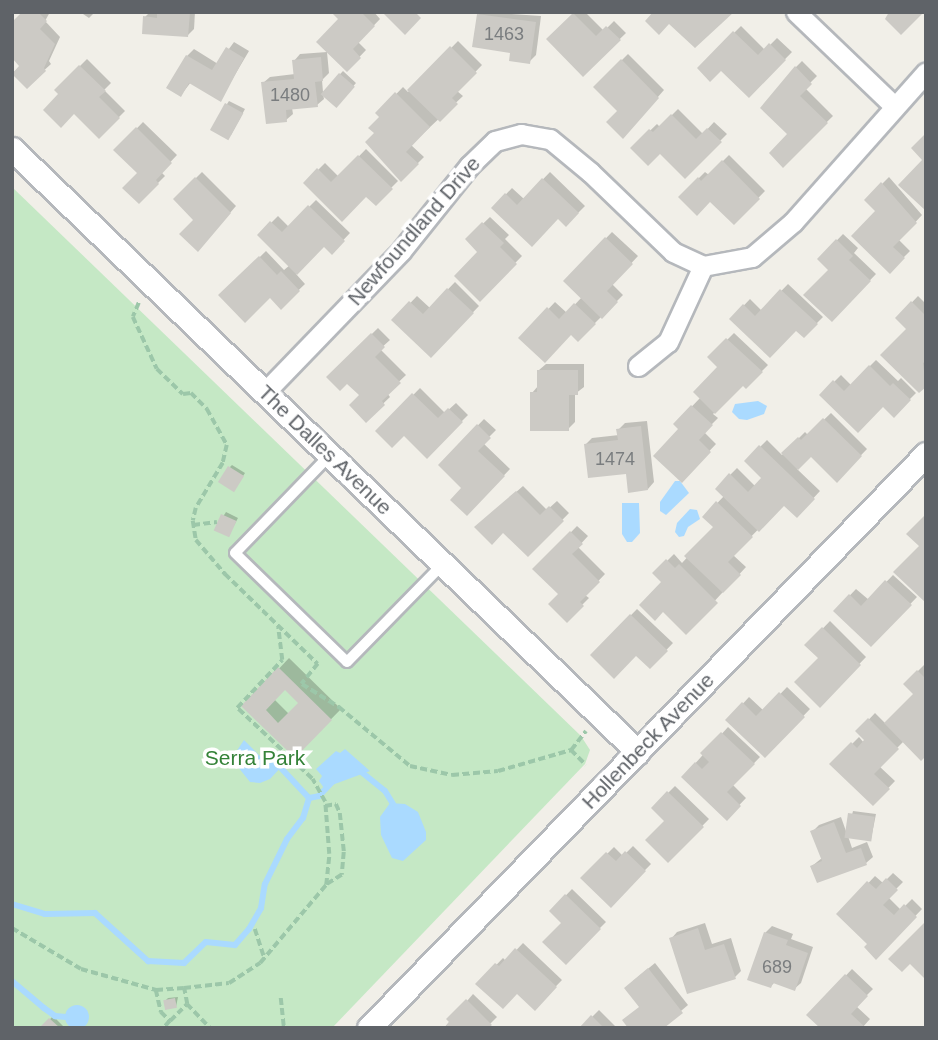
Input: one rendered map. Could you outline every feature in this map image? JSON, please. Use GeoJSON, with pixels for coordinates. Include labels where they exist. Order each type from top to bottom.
{"type":"FeatureCollection","features":[{"type":"Feature","properties":{"kind":"street"},"geometry":{"type":"LineString","coordinates":[[796,12],[894,106]]}},
{"type":"Feature","properties":{"kind":"street"},"geometry":{"type":"LineString","coordinates":[[638,366],[668,342],[703,266],[752,257],[793,222],[926,72]]}},
{"type":"Feature","properties":{"kind":"street","name":"Newfoundland Drive"},"geometry":{"type":"LineString","coordinates":[[265,392],[401,251],[469,166],[495,141],[521,134],[550,139],[590,172],[673,252],[703,266]]}},
{"type":"Feature","properties":{"kind":"street","name":"The Dalles Avenue"},"geometry":{"type":"LineString","coordinates":[[12,149],[638,752]]}},
{"type":"Feature","properties":{"kind":"street","name":"Hollenbeck Avenue"},"geometry":{"type":"LineString","coordinates":[[369,1028],[926,454]]}},
{"type":"Feature","properties":{"kind":"lane"},"geometry":{"type":"LineString","coordinates":[[330,455],[235,553],[347,662],[443,564]]}},
{"type":"Feature","properties":{"kind":"path"},"geometry":{"type":"LineString","coordinates":[[139,303],[133,317],[157,369],[183,394],[191,393],[207,409],[227,445],[223,463],[196,508],[193,525],[196,540],[204,552],[318,664],[302,684],[339,707],[410,766],[452,775],[498,771],[571,750],[586,731]]}},
{"type":"Feature","properties":{"kind":"path"},"geometry":{"type":"LineString","coordinates":[[193,525],[217,522]]}},
{"type":"Feature","properties":{"kind":"path"},"geometry":{"type":"LineString","coordinates":[[278,625],[282,660],[237,708],[312,779],[325,804],[329,854],[326,885]]}},
{"type":"Feature","properties":{"kind":"path"},"geometry":{"type":"LineString","coordinates":[[571,750],[586,765]]}},
{"type":"Feature","properties":{"kind":"path"},"geometry":{"type":"LineString","coordinates":[[12,928],[81,969],[156,990],[229,983],[264,957],[326,885],[342,875],[344,852],[340,813],[336,804],[325,804]]}},
{"type":"Feature","properties":{"kind":"path"},"geometry":{"type":"LineString","coordinates":[[255,929],[264,957]]}},
{"type":"Feature","properties":{"kind":"path"},"geometry":{"type":"LineString","coordinates":[[184,988],[187,1004],[210,1028]]}},
{"type":"Feature","properties":{"kind":"path"},"geometry":{"type":"LineString","coordinates":[[156,990],[161,1012],[170,1021]]}},
{"type":"Feature","properties":{"kind":"path"},"geometry":{"type":"LineString","coordinates":[[281,998],[284,1028]]}},
{"type":"Feature","properties":{"kind":"path"},"geometry":{"type":"LineString","coordinates":[[164,1028],[187,1004]]}},
{"type":"Feature","properties":{"kind":"green space","name":"Serra Park"},"geometry":{"type":"Polygon","coordinates":[[[12,187],[581,736],[590,750],[585,764],[332,1028],[12,1028],[12,187]]]}},
{"type":"Feature","properties":{"kind":"water"},"geometry":{"type":"Polygon","coordinates":[[[758,401],[767,406],[764,414],[747,420],[739,419],[732,412],[735,404],[758,401]]]}},
{"type":"Feature","properties":{"kind":"water"},"geometry":{"type":"Polygon","coordinates":[[[675,481],[680,481],[689,493],[666,515],[660,511],[660,502],[675,481]]]}},
{"type":"Feature","properties":{"kind":"water"},"geometry":{"type":"Polygon","coordinates":[[[622,503],[639,503],[640,533],[632,542],[627,542],[622,534],[622,503]]]}},
{"type":"Feature","properties":{"kind":"water"},"geometry":{"type":"Polygon","coordinates":[[[690,509],[697,510],[700,519],[688,527],[684,536],[679,537],[675,532],[677,523],[690,509]]]}},
{"type":"Feature","properties":{"kind":"water"},"geometry":{"type":"Polygon","coordinates":[[[244,740],[267,763],[276,754],[285,763],[270,779],[260,783],[250,782],[234,762],[234,755],[244,740]]]}},
{"type":"Feature","properties":{"kind":"water"},"geometry":{"type":"Polygon","coordinates":[[[345,749],[370,771],[324,788],[319,781],[322,776],[316,769],[336,751],[340,753],[345,749]]]}},
{"type":"Feature","properties":{"kind":"water"},"geometry":{"type":"Polygon","coordinates":[[[390,803],[405,804],[418,812],[426,832],[426,840],[403,861],[392,858],[381,835],[380,817],[390,803]]]}},
{"type":"Feature","properties":{"kind":"water"},"geometry":{"type":"Polygon","coordinates":[[[77,1005],[88,1012],[89,1017],[82,1028],[77,1029],[66,1022],[65,1017],[72,1006],[77,1005]]]}},
{"type":"Feature","properties":{"kind":"building"},"geometry":{"type":"Polygon","coordinates":[[[22,12],[38,12],[47,21],[40,29],[55,44],[44,68],[46,71],[27,89],[12,74],[19,66],[12,58],[12,22],[22,12]]]}},
{"type":"Feature","properties":{"kind":"building"},"geometry":{"type":"Polygon","coordinates":[[[157,12],[190,12],[188,37],[142,34],[143,16],[157,18],[157,12]]]}},
{"type":"Feature","properties":{"kind":"building"},"geometry":{"type":"Polygon","coordinates":[[[331,12],[361,12],[375,26],[353,49],[361,58],[347,72],[316,42],[338,19],[331,12]]]}},
{"type":"Feature","properties":{"kind":"building"},"geometry":{"type":"Polygon","coordinates":[[[382,12],[415,12],[421,18],[405,35],[382,12]]]}},
{"type":"Feature","properties":{"kind":"building"},"geometry":{"type":"Polygon","coordinates":[[[653,12],[734,12],[695,48],[669,24],[659,35],[645,21],[653,12]]]}},
{"type":"Feature","properties":{"kind":"building"},"geometry":{"type":"Polygon","coordinates":[[[889,12],[924,12],[901,35],[885,19],[889,12]]]}},
{"type":"Feature","properties":{"kind":"building"},"geometry":{"type":"Polygon","coordinates":[[[573,13],[596,36],[606,26],[621,40],[583,77],[546,39],[573,13]]]}},
{"type":"Feature","properties":{"kind":"building"},"geometry":{"type":"Polygon","coordinates":[[[477,14],[536,22],[530,64],[509,61],[510,53],[472,47],[477,14]]]}},
{"type":"Feature","properties":{"kind":"building"},"geometry":{"type":"Polygon","coordinates":[[[733,31],[758,55],[769,43],[786,60],[749,98],[721,71],[710,82],[697,68],[733,31]]]}},
{"type":"Feature","properties":{"kind":"building"},"geometry":{"type":"Polygon","coordinates":[[[450,46],[477,73],[452,98],[458,104],[440,122],[407,90],[450,46]]]}},
{"type":"Feature","properties":{"kind":"building"},"geometry":{"type":"Polygon","coordinates":[[[226,47],[244,58],[221,102],[189,83],[181,97],[166,88],[186,55],[212,70],[226,47]]]}},
{"type":"Feature","properties":{"kind":"building"},"geometry":{"type":"Polygon","coordinates":[[[321,57],[323,81],[315,82],[318,107],[286,110],[287,122],[266,124],[261,82],[294,79],[292,60],[321,57]]]}},
{"type":"Feature","properties":{"kind":"building"},"geometry":{"type":"Polygon","coordinates":[[[621,59],[659,98],[623,139],[606,122],[617,111],[593,87],[621,59]]]}},
{"type":"Feature","properties":{"kind":"building"},"geometry":{"type":"Polygon","coordinates":[[[79,65],[106,91],[99,97],[120,118],[99,139],[74,114],[61,128],[43,110],[58,94],[54,90],[79,65]]]}},
{"type":"Feature","properties":{"kind":"building"},"geometry":{"type":"Polygon","coordinates":[[[795,66],[812,84],[800,96],[828,123],[783,168],[769,153],[787,134],[760,108],[795,66]]]}},
{"type":"Feature","properties":{"kind":"building"},"geometry":{"type":"Polygon","coordinates":[[[339,73],[355,87],[336,108],[321,94],[339,73]]]}},
{"type":"Feature","properties":{"kind":"building"},"geometry":{"type":"Polygon","coordinates":[[[395,92],[430,127],[406,152],[419,164],[401,182],[365,142],[374,133],[368,128],[379,117],[375,113],[395,92]]]}},
{"type":"Feature","properties":{"kind":"building"},"geometry":{"type":"Polygon","coordinates":[[[225,103],[243,113],[228,140],[210,130],[225,103]]]}},
{"type":"Feature","properties":{"kind":"building"},"geometry":{"type":"Polygon","coordinates":[[[671,114],[696,139],[707,128],[722,142],[685,179],[660,154],[648,166],[630,148],[649,129],[653,132],[671,114]]]}},
{"type":"Feature","properties":{"kind":"building"},"geometry":{"type":"Polygon","coordinates":[[[136,127],[172,163],[156,180],[159,184],[139,204],[122,188],[137,173],[113,150],[136,127]]]}},
{"type":"Feature","properties":{"kind":"building"},"geometry":{"type":"Polygon","coordinates":[[[926,133],[926,211],[898,185],[922,160],[911,148],[926,133]]]}},
{"type":"Feature","properties":{"kind":"building"},"geometry":{"type":"Polygon","coordinates":[[[358,155],[393,189],[376,206],[366,197],[342,222],[303,183],[317,168],[331,182],[358,155]]]}},
{"type":"Feature","properties":{"kind":"building"},"geometry":{"type":"Polygon","coordinates":[[[722,160],[760,199],[734,225],[710,202],[697,216],[678,197],[698,177],[701,181],[722,160]]]}},
{"type":"Feature","properties":{"kind":"building"},"geometry":{"type":"Polygon","coordinates":[[[195,177],[231,213],[198,252],[179,234],[193,220],[173,199],[195,177]]]}},
{"type":"Feature","properties":{"kind":"building"},"geometry":{"type":"Polygon","coordinates":[[[542,178],[579,213],[566,227],[558,219],[532,247],[491,208],[505,193],[517,205],[542,178]]]}},
{"type":"Feature","properties":{"kind":"building"},"geometry":{"type":"Polygon","coordinates":[[[881,182],[917,223],[893,247],[905,258],[890,274],[851,236],[875,211],[864,200],[881,182]]]}},
{"type":"Feature","properties":{"kind":"building"},"geometry":{"type":"Polygon","coordinates":[[[308,205],[345,241],[332,255],[324,247],[297,275],[257,235],[270,221],[282,232],[308,205]]]}},
{"type":"Feature","properties":{"kind":"building"},"geometry":{"type":"Polygon","coordinates":[[[482,222],[504,243],[500,247],[517,264],[480,302],[454,276],[477,252],[465,239],[482,222]]]}},
{"type":"Feature","properties":{"kind":"building"},"geometry":{"type":"Polygon","coordinates":[[[605,237],[633,264],[607,291],[618,302],[602,319],[563,281],[605,237]]]}},
{"type":"Feature","properties":{"kind":"building"},"geometry":{"type":"Polygon","coordinates":[[[836,239],[853,256],[849,260],[871,281],[832,322],[803,295],[828,270],[817,259],[836,239]]]}},
{"type":"Feature","properties":{"kind":"building"},"geometry":{"type":"Polygon","coordinates":[[[259,256],[277,275],[281,271],[300,291],[281,310],[270,298],[245,323],[218,295],[259,256]]]}},
{"type":"Feature","properties":{"kind":"building"},"geometry":{"type":"Polygon","coordinates":[[[447,288],[474,313],[431,358],[391,320],[409,301],[423,314],[447,288]]]}},
{"type":"Feature","properties":{"kind":"building"},"geometry":{"type":"Polygon","coordinates":[[[780,289],[818,324],[804,338],[796,331],[770,358],[729,319],[743,304],[755,316],[780,289]]]}},
{"type":"Feature","properties":{"kind":"building"},"geometry":{"type":"Polygon","coordinates":[[[911,301],[926,316],[926,361],[923,363],[926,387],[919,393],[880,355],[906,329],[895,318],[911,301]]]}},
{"type":"Feature","properties":{"kind":"building"},"geometry":{"type":"Polygon","coordinates":[[[574,303],[596,324],[578,342],[571,335],[545,363],[518,338],[547,307],[559,319],[574,303]]]}},
{"type":"Feature","properties":{"kind":"building"},"geometry":{"type":"Polygon","coordinates":[[[371,333],[385,347],[375,357],[401,383],[382,401],[385,405],[366,423],[349,405],[359,395],[347,384],[340,391],[326,377],[371,333]]]}},
{"type":"Feature","properties":{"kind":"building"},"geometry":{"type":"Polygon","coordinates":[[[726,338],[763,372],[746,389],[743,386],[715,414],[693,392],[717,367],[707,357],[726,338]]]}},
{"type":"Feature","properties":{"kind":"building"},"geometry":{"type":"Polygon","coordinates":[[[869,365],[890,386],[893,383],[911,400],[894,418],[883,407],[858,433],[819,395],[833,380],[844,391],[869,365]]]}},
{"type":"Feature","properties":{"kind":"building"},"geometry":{"type":"Polygon","coordinates":[[[537,370],[578,370],[578,395],[569,395],[569,431],[530,431],[530,392],[537,392],[537,370]]]}},
{"type":"Feature","properties":{"kind":"building"},"geometry":{"type":"Polygon","coordinates":[[[412,393],[438,418],[448,408],[463,422],[427,459],[404,436],[392,448],[375,431],[412,393]]]}},
{"type":"Feature","properties":{"kind":"building"},"geometry":{"type":"Polygon","coordinates":[[[691,405],[713,425],[699,440],[711,452],[682,483],[653,456],[678,429],[673,424],[691,405]]]}},
{"type":"Feature","properties":{"kind":"building"},"geometry":{"type":"Polygon","coordinates":[[[823,418],[862,456],[837,483],[811,457],[798,470],[781,453],[798,437],[801,440],[823,418]]]}},
{"type":"Feature","properties":{"kind":"building"},"geometry":{"type":"Polygon","coordinates":[[[477,424],[491,438],[478,451],[505,476],[467,516],[450,500],[461,488],[438,465],[477,424]]]}},
{"type":"Feature","properties":{"kind":"building"},"geometry":{"type":"Polygon","coordinates":[[[641,426],[648,490],[628,493],[626,474],[588,478],[584,444],[618,440],[616,429],[641,426]]]}},
{"type":"Feature","properties":{"kind":"building"},"geometry":{"type":"Polygon","coordinates":[[[759,445],[815,499],[797,518],[784,506],[759,532],[715,489],[729,473],[748,492],[761,478],[744,461],[759,445]]]}},
{"type":"Feature","properties":{"kind":"building"},"geometry":{"type":"Polygon","coordinates":[[[228,466],[244,476],[234,492],[218,482],[228,466]]]}},
{"type":"Feature","properties":{"kind":"building"},"geometry":{"type":"Polygon","coordinates":[[[516,491],[540,515],[549,506],[564,521],[528,557],[503,533],[492,545],[474,527],[516,491]]]}},
{"type":"Feature","properties":{"kind":"building"},"geometry":{"type":"Polygon","coordinates":[[[716,501],[753,537],[728,562],[741,575],[723,593],[684,556],[713,527],[702,517],[716,501]]]}},
{"type":"Feature","properties":{"kind":"building"},"geometry":{"type":"Polygon","coordinates":[[[221,514],[237,521],[229,537],[214,530],[221,514]]]}},
{"type":"Feature","properties":{"kind":"building"},"geometry":{"type":"Polygon","coordinates":[[[926,514],[926,603],[893,572],[919,546],[906,534],[926,514]]]}},
{"type":"Feature","properties":{"kind":"building"},"geometry":{"type":"Polygon","coordinates":[[[570,531],[583,544],[572,554],[600,582],[580,602],[584,606],[567,623],[548,604],[558,594],[532,569],[570,531]]]}},
{"type":"Feature","properties":{"kind":"building"},"geometry":{"type":"Polygon","coordinates":[[[666,559],[675,568],[679,564],[718,603],[686,635],[663,612],[655,621],[639,605],[661,582],[652,573],[666,559]]]}},
{"type":"Feature","properties":{"kind":"building"},"geometry":{"type":"Polygon","coordinates":[[[885,580],[912,605],[871,647],[833,611],[849,594],[861,606],[885,580]]]}},
{"type":"Feature","properties":{"kind":"building"},"geometry":{"type":"Polygon","coordinates":[[[630,614],[668,651],[650,669],[636,656],[614,679],[590,655],[630,614]]]}},
{"type":"Feature","properties":{"kind":"building"},"geometry":{"type":"Polygon","coordinates":[[[822,627],[861,665],[820,708],[794,682],[818,658],[804,645],[822,627]]]}},
{"type":"Feature","properties":{"kind":"building"},"geometry":{"type":"Polygon","coordinates":[[[278,667],[332,720],[295,758],[241,706],[278,667]],[[285,690],[266,710],[278,723],[298,703],[285,690]]]}},
{"type":"Feature","properties":{"kind":"building"},"geometry":{"type":"Polygon","coordinates":[[[917,670],[926,679],[926,756],[921,761],[884,723],[913,694],[903,684],[917,670]]]}},
{"type":"Feature","properties":{"kind":"building"},"geometry":{"type":"Polygon","coordinates":[[[779,692],[805,717],[765,758],[725,720],[742,702],[756,716],[779,692]]]}},
{"type":"Feature","properties":{"kind":"building"},"geometry":{"type":"Polygon","coordinates":[[[868,718],[899,749],[874,774],[890,789],[873,806],[829,764],[851,742],[857,748],[864,740],[855,731],[868,718]]]}},
{"type":"Feature","properties":{"kind":"building"},"geometry":{"type":"Polygon","coordinates":[[[721,732],[755,764],[727,792],[741,806],[727,821],[681,777],[695,762],[702,769],[709,762],[700,753],[721,732]]]}},
{"type":"Feature","properties":{"kind":"building"},"geometry":{"type":"Polygon","coordinates":[[[667,791],[704,827],[668,863],[645,840],[664,821],[651,808],[667,791]]]}},
{"type":"Feature","properties":{"kind":"building"},"geometry":{"type":"Polygon","coordinates":[[[848,813],[875,817],[871,842],[845,838],[848,813]]]}},
{"type":"Feature","properties":{"kind":"building"},"geometry":{"type":"Polygon","coordinates":[[[834,822],[846,853],[861,848],[867,865],[817,883],[810,866],[822,861],[810,831],[834,822]]]}},
{"type":"Feature","properties":{"kind":"building"},"geometry":{"type":"Polygon","coordinates":[[[625,851],[646,871],[611,908],[580,878],[606,852],[616,861],[625,851]]]}},
{"type":"Feature","properties":{"kind":"building"},"geometry":{"type":"Polygon","coordinates":[[[886,878],[898,890],[883,905],[894,915],[904,904],[917,917],[876,960],[864,947],[867,944],[836,914],[867,881],[876,889],[886,878]]]}},
{"type":"Feature","properties":{"kind":"building"},"geometry":{"type":"Polygon","coordinates":[[[565,894],[601,929],[566,965],[542,942],[561,923],[549,911],[565,894]]]}},
{"type":"Feature","properties":{"kind":"building"},"geometry":{"type":"Polygon","coordinates":[[[926,921],[926,980],[910,964],[902,972],[888,959],[926,921]]]}},
{"type":"Feature","properties":{"kind":"building"},"geometry":{"type":"Polygon","coordinates":[[[698,928],[705,950],[724,944],[736,979],[687,994],[669,938],[698,928]]]}},
{"type":"Feature","properties":{"kind":"building"},"geometry":{"type":"Polygon","coordinates":[[[764,932],[788,940],[786,945],[808,953],[795,991],[773,983],[771,988],[747,980],[764,932]]]}},
{"type":"Feature","properties":{"kind":"building"},"geometry":{"type":"Polygon","coordinates":[[[515,948],[557,987],[535,1011],[517,994],[503,1009],[475,984],[495,963],[499,966],[515,948]]]}},
{"type":"Feature","properties":{"kind":"building"},"geometry":{"type":"Polygon","coordinates":[[[648,968],[683,1013],[664,1028],[628,1028],[622,1020],[639,1007],[624,988],[648,968]]]}},
{"type":"Feature","properties":{"kind":"building"},"geometry":{"type":"Polygon","coordinates":[[[845,974],[868,996],[851,1014],[866,1028],[820,1028],[806,1015],[845,974]]]}},
{"type":"Feature","properties":{"kind":"building"},"geometry":{"type":"Polygon","coordinates":[[[175,998],[177,1008],[165,1010],[163,1000],[175,998]]]}},
{"type":"Feature","properties":{"kind":"building"},"geometry":{"type":"Polygon","coordinates":[[[466,999],[492,1025],[488,1028],[444,1028],[449,1022],[446,1019],[466,999]]]}},
{"type":"Feature","properties":{"kind":"building"},"geometry":{"type":"Polygon","coordinates":[[[591,1015],[604,1028],[579,1028],[591,1015]]]}},
{"type":"Feature","properties":{"kind":"building"},"geometry":{"type":"Polygon","coordinates":[[[49,1018],[60,1028],[39,1028],[49,1018]]]}},
{"type":"Feature","properties":{"kind":"waterway"},"geometry":{"type":"LineString","coordinates":[[281,768],[309,798]]}},
{"type":"Feature","properties":{"kind":"waterway"},"geometry":{"type":"LineString","coordinates":[[359,770],[385,791],[393,804]]}},
{"type":"Feature","properties":{"kind":"waterway"},"geometry":{"type":"LineString","coordinates":[[309,798],[319,796],[332,782]]}},
{"type":"Feature","properties":{"kind":"waterway"},"geometry":{"type":"LineString","coordinates":[[12,904],[45,914],[95,913],[148,961],[184,963],[206,942],[235,945],[249,929],[261,908],[265,884],[287,839],[303,818],[309,798]]}},
{"type":"Feature","properties":{"kind":"waterway"},"geometry":{"type":"LineString","coordinates":[[12,981],[55,1016],[66,1017]]}}]}
